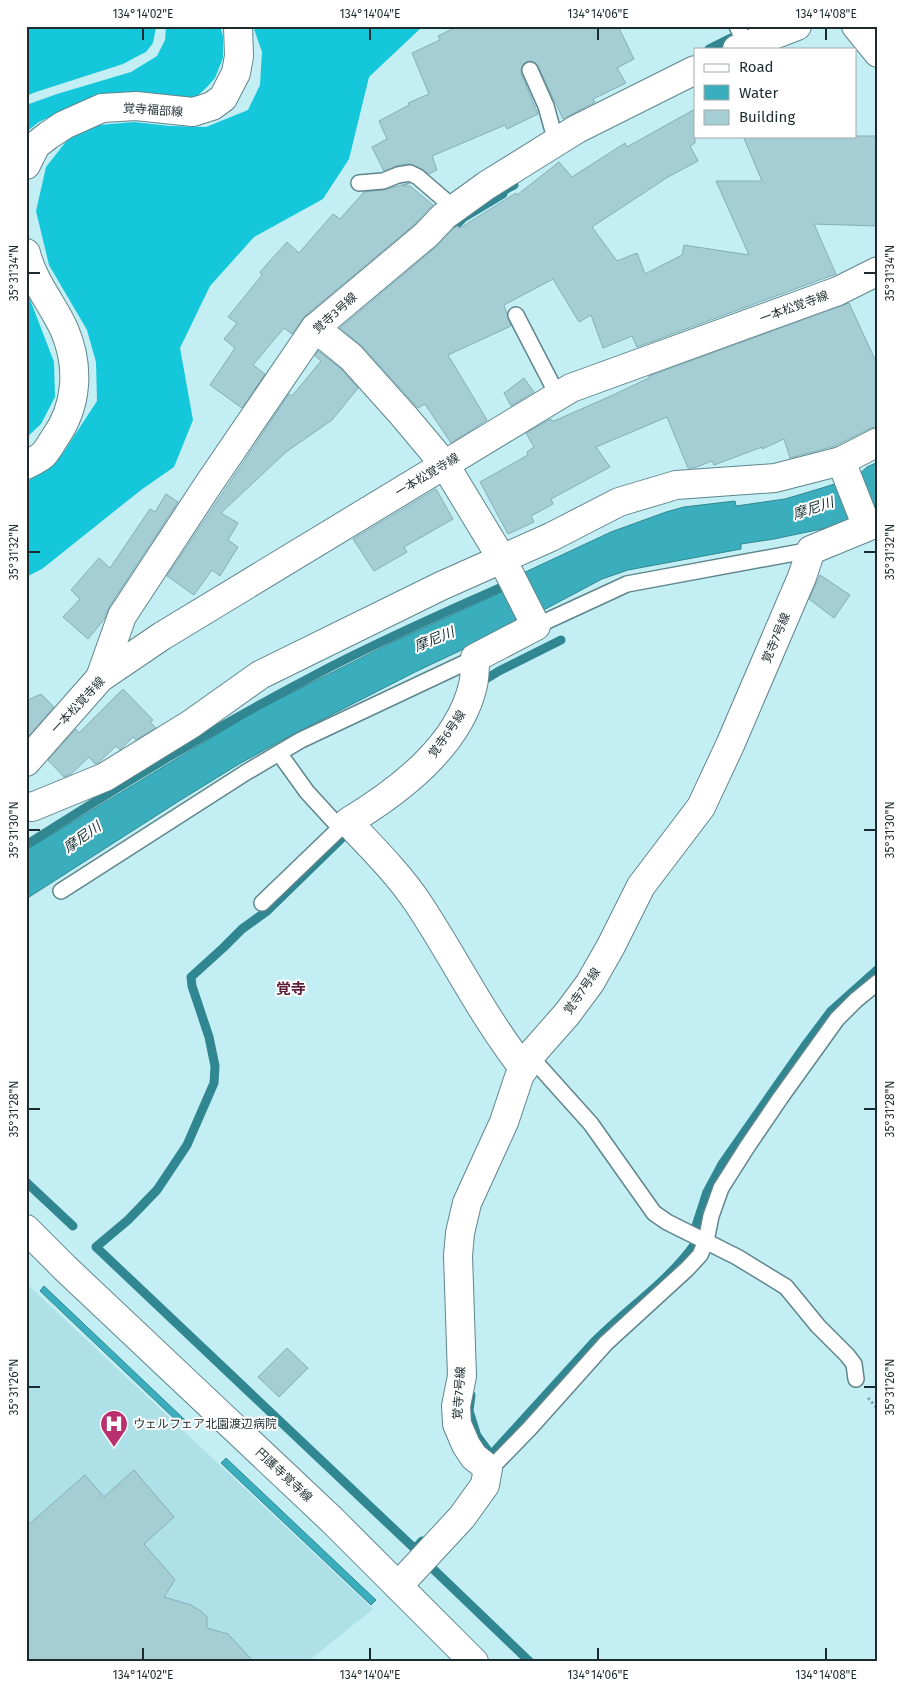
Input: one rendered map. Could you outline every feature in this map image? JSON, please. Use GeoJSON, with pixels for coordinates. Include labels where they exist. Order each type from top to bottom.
{"type":"FeatureCollection","features":[{"type":"Feature","properties":{"kind":"street","name":"覚寺福部線"},"geometry":{"type":"LineString","coordinates":[[26,164],[36,145],[49,135],[64,125],[102,108],[136,106],[193,112],[212,106],[223,98],[236,73],[239,56],[238,26]]}},
{"type":"Feature","properties":{"kind":"street"},"geometry":{"type":"LineString","coordinates":[[740,40],[797,26]]}},
{"type":"Feature","properties":{"kind":"street"},"geometry":{"type":"LineString","coordinates":[[856,26],[878,53]]}},
{"type":"Feature","properties":{"kind":"street","name":"覚寺3号線"},"geometry":{"type":"LineString","coordinates":[[100,678],[122,616],[315,328],[426,235],[444,216],[487,185],[577,129],[694,70]]}},
{"type":"Feature","properties":{"kind":"street"},"geometry":{"type":"LineString","coordinates":[[26,253],[30,268],[64,330],[74,362],[73,402],[58,434],[44,454],[26,465]]}},
{"type":"Feature","properties":{"kind":"street","name":"一本松覚寺線"},"geometry":{"type":"LineString","coordinates":[[26,762],[100,678],[162,636],[571,388],[838,290],[878,271]]}},
{"type":"Feature","properties":{"kind":"street"},"geometry":{"type":"LineString","coordinates":[[315,328],[350,357],[445,464],[504,565],[534,622],[475,658]]}},
{"type":"Feature","properties":{"kind":"street"},"geometry":{"type":"LineString","coordinates":[[26,806],[32,806],[105,778],[192,724],[260,675],[441,586],[504,565],[551,537],[619,502],[676,485],[775,478],[844,467],[878,442]]}},
{"type":"Feature","properties":{"kind":"street"},"geometry":{"type":"LineString","coordinates":[[811,550],[872,527],[844,467]]}},
{"type":"Feature","properties":{"kind":"street","name":"覚寺7号線"},"geometry":{"type":"LineString","coordinates":[[488,1468],[474,1457],[466,1445],[457,1424],[456,1406],[462,1376],[458,1256],[460,1233],[467,1203],[504,1122],[527,1062],[590,983],[641,886],[701,807],[730,745],[802,577],[811,550]]}},
{"type":"Feature","properties":{"kind":"street","name":"覚寺6号線"},"geometry":{"type":"LineString","coordinates":[[344,825],[375,806],[421,770],[444,744],[465,709],[474,684],[475,658]]}},
{"type":"Feature","properties":{"kind":"street"},"geometry":{"type":"LineString","coordinates":[[344,825],[386,863],[417,901],[503,1040],[527,1062]]}},
{"type":"Feature","properties":{"kind":"street","name":"円護寺覚寺線"},"geometry":{"type":"LineString","coordinates":[[26,1229],[332,1520],[474,1662]]}},
{"type":"Feature","properties":{"kind":"street"},"geometry":{"type":"LineString","coordinates":[[398,1586],[462,1517],[485,1485],[488,1468]]}},
{"type":"Feature","properties":{"kind":"lane"},"geometry":{"type":"LineString","coordinates":[[530,70],[546,106],[556,142]]}},
{"type":"Feature","properties":{"kind":"lane"},"geometry":{"type":"LineString","coordinates":[[359,183],[383,181],[410,173],[418,177],[454,208]]}},
{"type":"Feature","properties":{"kind":"lane"},"geometry":{"type":"LineString","coordinates":[[516,315],[558,396]]}},
{"type":"Feature","properties":{"kind":"lane"},"geometry":{"type":"LineString","coordinates":[[534,622],[627,584],[811,550]]}},
{"type":"Feature","properties":{"kind":"lane"},"geometry":{"type":"LineString","coordinates":[[61,891],[245,773],[301,740],[475,658]]}},
{"type":"Feature","properties":{"kind":"lane"},"geometry":{"type":"LineString","coordinates":[[262,903],[344,825],[307,792],[279,753]]}},
{"type":"Feature","properties":{"kind":"lane"},"geometry":{"type":"LineString","coordinates":[[488,1468],[496,1464],[530,1428],[606,1343],[688,1269],[700,1255],[706,1241],[711,1216],[721,1188],[747,1147],[837,1019],[878,982]]}},
{"type":"Feature","properties":{"kind":"lane"},"geometry":{"type":"LineString","coordinates":[[527,1062],[591,1124],[654,1213],[667,1222],[738,1257],[786,1287],[818,1326],[854,1364],[856,1379]]}},
{"type":"Feature","properties":{"kind":"shaded area"},"geometry":{"type":"Polygon","coordinates":[[[26,26],[156,26],[156,28],[153,43],[146,52],[123,64],[26,96],[26,26]]]}},
{"type":"Feature","properties":{"kind":"shaded area"},"geometry":{"type":"Polygon","coordinates":[[[166,26],[220,26],[223,36],[223,58],[215,78],[196,97],[167,101],[81,102],[39,122],[26,132],[26,107],[29,104],[131,72],[157,56],[165,40],[166,26]]]}},
{"type":"Feature","properties":{"kind":"shaded area"},"geometry":{"type":"Polygon","coordinates":[[[253,26],[423,26],[369,77],[349,159],[323,199],[254,237],[210,286],[180,348],[193,420],[174,467],[141,490],[42,569],[26,577],[26,483],[63,453],[97,401],[96,362],[87,330],[49,265],[36,211],[46,167],[68,139],[99,125],[134,122],[206,127],[248,110],[260,85],[262,52],[253,26]]]}},
{"type":"Feature","properties":{"kind":"shaded area"},"geometry":{"type":"Polygon","coordinates":[[[26,289],[54,362],[55,397],[41,424],[26,438],[26,289]]]}},
{"type":"Feature","properties":{"kind":"shaded area","name":"ウェルフェア北園渡辺病院"},"geometry":{"type":"Polygon","coordinates":[[[28,1285],[373,1609],[307,1662],[26,1662],[26,1287],[28,1285]]]}},
{"type":"Feature","properties":{"kind":"water","name":"摩尼川"},"geometry":{"type":"Polygon","coordinates":[[[878,462],[878,506],[831,527],[741,544],[741,549],[628,570],[602,579],[521,622],[415,672],[239,764],[26,899],[26,850],[257,710],[395,641],[508,589],[519,575],[611,532],[666,512],[684,507],[735,501],[736,506],[785,499],[856,477],[867,467],[878,462]]]}},
{"type":"Feature","properties":{"kind":"water"},"geometry":{"type":"Polygon","coordinates":[[[44,1286],[185,1420],[180,1424],[40,1291],[44,1286]]]}},
{"type":"Feature","properties":{"kind":"water"},"geometry":{"type":"Polygon","coordinates":[[[226,1458],[376,1600],[371,1605],[221,1463],[226,1458]]]}},
{"type":"Feature","properties":{"kind":"building"},"geometry":{"type":"Polygon","coordinates":[[[458,26],[618,26],[634,59],[617,68],[626,83],[593,99],[595,102],[563,119],[538,66],[531,61],[526,62],[521,69],[521,73],[538,114],[507,129],[505,125],[432,156],[437,170],[429,174],[409,164],[396,166],[384,171],[372,147],[387,139],[379,121],[409,105],[408,103],[429,94],[412,53],[440,40],[438,36],[458,26]]]}},
{"type":"Feature","properties":{"kind":"building"},"geometry":{"type":"Polygon","coordinates":[[[694,110],[695,143],[690,146],[698,161],[668,177],[592,227],[617,261],[637,253],[645,274],[682,255],[684,245],[749,255],[716,181],[762,181],[744,138],[856,138],[856,136],[878,136],[878,226],[814,224],[836,274],[637,347],[632,336],[603,348],[591,315],[579,322],[553,279],[504,305],[511,326],[448,355],[487,420],[451,443],[425,404],[418,408],[363,347],[340,328],[436,247],[457,226],[460,228],[516,193],[517,195],[559,162],[572,177],[625,143],[627,147],[694,110]]]}},
{"type":"Feature","properties":{"kind":"building"},"geometry":{"type":"Polygon","coordinates":[[[410,183],[403,186],[410,186],[433,205],[415,224],[305,316],[292,334],[284,328],[253,365],[265,374],[242,408],[210,385],[235,348],[224,339],[237,323],[228,317],[262,275],[260,272],[287,242],[299,253],[333,214],[340,219],[364,192],[384,190],[410,183]]]}},
{"type":"Feature","properties":{"kind":"building"},"geometry":{"type":"Polygon","coordinates":[[[849,303],[878,366],[878,427],[871,428],[835,446],[790,458],[784,439],[762,449],[762,447],[714,465],[712,461],[694,468],[688,468],[667,417],[596,447],[610,467],[551,499],[553,504],[531,516],[534,522],[508,534],[480,482],[528,455],[527,452],[534,447],[526,433],[551,419],[554,421],[649,378],[649,376],[849,303]]]}},
{"type":"Feature","properties":{"kind":"building"},"geometry":{"type":"Polygon","coordinates":[[[318,351],[340,368],[358,388],[332,420],[286,452],[221,513],[238,523],[228,540],[238,547],[220,576],[212,570],[194,595],[167,576],[289,394],[292,396],[321,361],[315,356],[318,351]]]}},
{"type":"Feature","properties":{"kind":"building"},"geometry":{"type":"Polygon","coordinates":[[[524,378],[534,392],[511,406],[504,393],[524,378]]]}},
{"type":"Feature","properties":{"kind":"building"},"geometry":{"type":"Polygon","coordinates":[[[436,489],[453,519],[404,547],[407,552],[374,571],[353,539],[436,489]]]}},
{"type":"Feature","properties":{"kind":"building"},"geometry":{"type":"Polygon","coordinates":[[[166,494],[178,502],[109,607],[105,618],[88,639],[63,617],[80,599],[71,590],[99,558],[110,568],[150,509],[155,512],[166,494]]]}},
{"type":"Feature","properties":{"kind":"building"},"geometry":{"type":"Polygon","coordinates":[[[820,575],[850,595],[834,618],[809,599],[820,575]]]}},
{"type":"Feature","properties":{"kind":"building"},"geometry":{"type":"Polygon","coordinates":[[[123,689],[153,720],[150,722],[156,728],[136,740],[133,737],[120,750],[116,746],[98,763],[95,764],[89,757],[71,774],[64,777],[48,760],[76,729],[79,733],[123,689]]]}},
{"type":"Feature","properties":{"kind":"building"},"geometry":{"type":"Polygon","coordinates":[[[41,694],[54,707],[27,738],[26,701],[41,694]]]}},
{"type":"Feature","properties":{"kind":"building"},"geometry":{"type":"Polygon","coordinates":[[[287,1348],[308,1368],[279,1397],[258,1377],[287,1348]]]}},
{"type":"Feature","properties":{"kind":"building"},"geometry":{"type":"Polygon","coordinates":[[[134,1470],[174,1517],[144,1544],[175,1580],[164,1597],[191,1605],[202,1612],[207,1617],[207,1628],[228,1634],[254,1662],[26,1662],[26,1527],[85,1475],[104,1497],[134,1470]]]}},
{"type":"Feature","properties":{"kind":"waterway"},"geometry":{"type":"LineString","coordinates":[[711,48],[731,38]]}},
{"type":"Feature","properties":{"kind":"waterway"},"geometry":{"type":"LineString","coordinates":[[456,225],[463,218],[503,194],[501,192],[514,185]]}},
{"type":"Feature","properties":{"kind":"waterway"},"geometry":{"type":"LineString","coordinates":[[26,845],[97,800],[243,714],[364,650],[506,585]]}},
{"type":"Feature","properties":{"kind":"waterway"},"geometry":{"type":"LineString","coordinates":[[486,679],[561,640]]}},
{"type":"Feature","properties":{"kind":"waterway"},"geometry":{"type":"LineString","coordinates":[[345,835],[267,911],[242,929],[191,977],[192,986],[209,1037],[215,1066],[214,1083],[187,1145],[157,1190],[128,1220],[96,1247],[415,1549],[422,1541]]}},
{"type":"Feature","properties":{"kind":"waterway"},"geometry":{"type":"LineString","coordinates":[[696,1226],[707,1192],[722,1164],[804,1047],[831,1011],[878,969]]}},
{"type":"Feature","properties":{"kind":"waterway"},"geometry":{"type":"LineString","coordinates":[[26,1182],[73,1226]]}},
{"type":"Feature","properties":{"kind":"waterway"},"geometry":{"type":"LineString","coordinates":[[471,1395],[469,1411],[477,1436],[491,1455],[593,1343],[659,1284],[694,1245]]}},
{"type":"Feature","properties":{"kind":"waterway"},"geometry":{"type":"LineString","coordinates":[[430,1566],[530,1662]]}},
{"type":"Feature","properties":{"kind":"place","name":"ウェルフェア北園渡辺病院"},"geometry":{"type":"Point","coordinates":[114,1448]}},
{"type":"Feature","properties":{"kind":"district","name":"覚寺"},"geometry":{"type":"Point","coordinates":[291,989]}}]}
